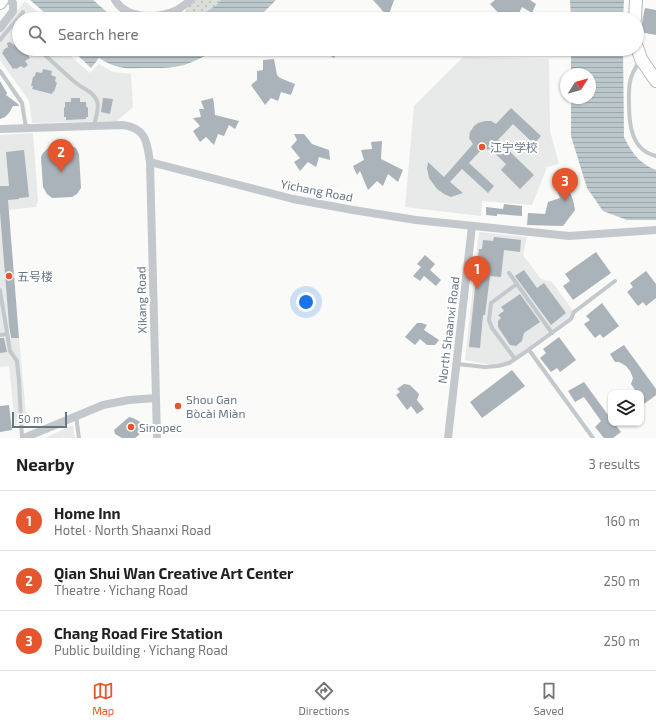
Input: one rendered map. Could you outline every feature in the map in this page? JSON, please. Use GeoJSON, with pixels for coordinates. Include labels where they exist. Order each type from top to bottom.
{"type":"FeatureCollection","features":[{"type":"Feature","properties":{"kind":"main road"},"geometry":{"type":"LineString","coordinates":[[635,12],[636,0]]}},
{"type":"Feature","properties":{"kind":"main road"},"geometry":{"type":"LineString","coordinates":[[640,56],[656,81]]}},
{"type":"Feature","properties":{"kind":"street"},"geometry":{"type":"LineString","coordinates":[[9,0],[13,3],[12,12]]}},
{"type":"Feature","properties":{"kind":"street"},"geometry":{"type":"LineString","coordinates":[[115,0],[121,8],[130,12]]}},
{"type":"Feature","properties":{"kind":"street"},"geometry":{"type":"LineString","coordinates":[[174,12],[191,0]]}},
{"type":"Feature","properties":{"kind":"street"},"geometry":{"type":"LineString","coordinates":[[0,28],[12,12]]}},
{"type":"Feature","properties":{"kind":"street"},"geometry":{"type":"LineString","coordinates":[[0,129],[131,126],[139,130],[144,136],[150,162]]}},
{"type":"Feature","properties":{"kind":"street","name":"Yichang Road"},"geometry":{"type":"LineString","coordinates":[[150,162],[293,199],[416,220],[569,236],[656,230]]}},
{"type":"Feature","properties":{"kind":"street","name":"Xikang Road"},"geometry":{"type":"LineString","coordinates":[[150,162],[157,438]]}},
{"type":"Feature","properties":{"kind":"street","name":"North Shaanxi Road"},"geometry":{"type":"LineString","coordinates":[[448,438],[472,226]]}},
{"type":"Feature","properties":{"kind":"street"},"geometry":{"type":"LineString","coordinates":[[23,438],[102,405],[142,398],[156,398]]}},
{"type":"Feature","properties":{"kind":"lane"},"geometry":{"type":"LineString","coordinates":[[0,40],[12,25]]}},
{"type":"Feature","properties":{"kind":"lane"},"geometry":{"type":"LineString","coordinates":[[46,56],[78,85],[92,94],[97,100],[98,106],[94,126]]}},
{"type":"Feature","properties":{"kind":"lane"},"geometry":{"type":"LineString","coordinates":[[641,59],[632,76],[629,86],[630,127],[633,136],[644,151],[656,156]]}},
{"type":"Feature","properties":{"kind":"lane"},"geometry":{"type":"LineString","coordinates":[[0,71],[22,103],[26,128]]}},
{"type":"Feature","properties":{"kind":"lane"},"geometry":{"type":"LineString","coordinates":[[509,273],[552,333]]}},
{"type":"Feature","properties":{"kind":"lane"},"geometry":{"type":"LineString","coordinates":[[456,364],[485,367],[509,363],[571,319],[574,312],[615,281]]}},
{"type":"Feature","properties":{"kind":"lane"},"geometry":{"type":"LineString","coordinates":[[515,359],[492,328],[489,320],[491,303],[517,284]]}},
{"type":"Feature","properties":{"kind":"lane"},"geometry":{"type":"LineString","coordinates":[[0,290],[10,351],[17,361],[23,438]]}},
{"type":"Feature","properties":{"kind":"lane"},"geometry":{"type":"LineString","coordinates":[[0,335],[7,334]]}},
{"type":"Feature","properties":{"kind":"lane"},"geometry":{"type":"LineString","coordinates":[[528,350],[593,438]]}},
{"type":"Feature","properties":{"kind":"lane"},"geometry":{"type":"LineString","coordinates":[[76,416],[79,438]]}},
{"type":"Feature","properties":{"kind":"shaded area"},"geometry":{"type":"Polygon","coordinates":[[[30,0],[93,0],[107,12],[44,12],[30,0]]]}},
{"type":"Feature","properties":{"kind":"shaded area"},"geometry":{"type":"Polygon","coordinates":[[[193,0],[221,0],[205,12],[185,12],[193,0]]]}},
{"type":"Feature","properties":{"kind":"shaded area"},"geometry":{"type":"Polygon","coordinates":[[[221,0],[276,0],[264,12],[205,12],[221,0]]]}},
{"type":"Feature","properties":{"kind":"shaded area"},"geometry":{"type":"Polygon","coordinates":[[[570,0],[624,0],[623,12],[571,12],[570,0]]]}},
{"type":"Feature","properties":{"kind":"shaded area"},"geometry":{"type":"Polygon","coordinates":[[[25,1],[37,12],[16,12],[25,1]]]}},
{"type":"Feature","properties":{"kind":"shaded area"},"geometry":{"type":"Polygon","coordinates":[[[12,17],[12,56],[71,56],[90,73],[99,64],[113,72],[131,74],[133,107],[117,121],[32,123],[29,101],[0,60],[0,32],[12,17]]]}},
{"type":"Feature","properties":{"kind":"shaded area"},"geometry":{"type":"Polygon","coordinates":[[[78,56],[206,56],[184,65],[162,68],[122,68],[99,58],[91,68],[78,56]]]}},
{"type":"Feature","properties":{"kind":"shaded area"},"geometry":{"type":"Polygon","coordinates":[[[571,56],[623,56],[624,137],[637,157],[645,164],[656,170],[656,220],[627,220],[603,211],[587,188],[571,136],[571,104],[596,104],[596,68],[571,68],[571,56]]]}},
{"type":"Feature","properties":{"kind":"shaded area","name":"江宁学校"},"geometry":{"type":"Polygon","coordinates":[[[463,57],[549,59],[550,131],[559,164],[547,167],[532,205],[482,201],[481,216],[405,207],[414,106],[463,57]]]}},
{"type":"Feature","properties":{"kind":"shaded area"},"geometry":{"type":"Polygon","coordinates":[[[33,133],[38,201],[36,207],[8,210],[0,207],[0,135],[33,133]]]}},
{"type":"Feature","properties":{"kind":"shaded area"},"geometry":{"type":"Polygon","coordinates":[[[0,213],[10,338],[19,338],[27,424],[15,425],[9,366],[0,367],[0,213]]]}},
{"type":"Feature","properties":{"kind":"shaded area"},"geometry":{"type":"Polygon","coordinates":[[[479,232],[527,237],[523,255],[541,279],[552,282],[574,312],[571,319],[515,359],[498,366],[465,360],[479,232]]]}},
{"type":"Feature","properties":{"kind":"shaded area"},"geometry":{"type":"Polygon","coordinates":[[[73,425],[75,438],[45,438],[73,425]]]}},
{"type":"Feature","properties":{"kind":"building"},"geometry":{"type":"Polygon","coordinates":[[[373,0],[394,0],[390,12],[384,12],[373,0]]]}},
{"type":"Feature","properties":{"kind":"building"},"geometry":{"type":"Polygon","coordinates":[[[495,0],[530,0],[536,4],[532,12],[522,7],[520,12],[497,12],[490,4],[495,0]]]}},
{"type":"Feature","properties":{"kind":"building"},"geometry":{"type":"Polygon","coordinates":[[[645,8],[656,10],[656,35],[644,33],[645,8]]]}},
{"type":"Feature","properties":{"kind":"building"},"geometry":{"type":"Polygon","coordinates":[[[10,42],[12,44],[12,56],[29,56],[30,58],[25,61],[28,65],[24,68],[21,66],[13,69],[2,53],[4,51],[3,50],[8,47],[7,43],[10,42]]]}},
{"type":"Feature","properties":{"kind":"building"},"geometry":{"type":"Polygon","coordinates":[[[274,59],[277,75],[280,78],[295,84],[291,95],[281,92],[278,101],[271,98],[265,105],[251,85],[257,80],[257,71],[263,70],[263,60],[274,59]]]}},
{"type":"Feature","properties":{"kind":"building"},"geometry":{"type":"Polygon","coordinates":[[[43,69],[52,71],[51,75],[56,77],[55,81],[57,83],[52,94],[32,89],[33,86],[31,86],[33,77],[35,76],[36,72],[42,73],[43,69]]]}},
{"type":"Feature","properties":{"kind":"building"},"geometry":{"type":"Polygon","coordinates":[[[0,81],[7,93],[6,95],[19,106],[13,106],[5,117],[0,119],[0,81]]]}},
{"type":"Feature","properties":{"kind":"building"},"geometry":{"type":"Polygon","coordinates":[[[71,98],[80,98],[80,102],[86,102],[88,117],[86,117],[86,119],[66,120],[66,117],[64,117],[65,102],[71,102],[71,98]]]}},
{"type":"Feature","properties":{"kind":"building"},"geometry":{"type":"Polygon","coordinates":[[[103,98],[113,99],[110,114],[101,112],[103,98]]]}},
{"type":"Feature","properties":{"kind":"building"},"geometry":{"type":"Polygon","coordinates":[[[213,98],[215,115],[239,121],[235,129],[229,125],[224,136],[218,134],[214,145],[206,137],[200,142],[193,131],[200,126],[193,118],[201,117],[199,109],[204,109],[201,101],[213,98]]]}},
{"type":"Feature","properties":{"kind":"building"},"geometry":{"type":"Polygon","coordinates":[[[511,108],[541,136],[534,144],[513,124],[498,140],[534,175],[520,189],[501,170],[506,164],[490,149],[482,149],[469,163],[494,186],[488,193],[462,169],[450,182],[463,193],[451,197],[437,189],[429,178],[427,168],[428,162],[444,177],[473,144],[469,138],[470,132],[474,126],[485,121],[491,121],[496,124],[511,108]]]}},
{"type":"Feature","properties":{"kind":"building"},"geometry":{"type":"Polygon","coordinates":[[[294,134],[304,134],[312,144],[329,150],[330,160],[319,157],[316,167],[308,162],[300,171],[294,162],[300,158],[291,147],[297,140],[294,134]]]}},
{"type":"Feature","properties":{"kind":"building"},"geometry":{"type":"Polygon","coordinates":[[[382,141],[381,159],[403,170],[398,182],[388,174],[383,186],[377,181],[368,190],[360,171],[357,175],[353,166],[364,160],[361,150],[372,149],[371,142],[382,141]]]}},
{"type":"Feature","properties":{"kind":"building"},"geometry":{"type":"Polygon","coordinates":[[[71,146],[76,148],[79,154],[81,188],[77,194],[72,197],[52,198],[47,194],[43,187],[41,157],[49,147],[71,146]]]}},
{"type":"Feature","properties":{"kind":"building"},"geometry":{"type":"Polygon","coordinates":[[[24,150],[29,197],[8,200],[19,338],[11,338],[0,213],[0,186],[9,186],[6,152],[24,150]]]}},
{"type":"Feature","properties":{"kind":"building"},"geometry":{"type":"Polygon","coordinates":[[[564,177],[573,200],[575,210],[563,226],[527,225],[528,213],[545,214],[548,202],[560,198],[553,181],[564,177]]]}},
{"type":"Feature","properties":{"kind":"building"},"geometry":{"type":"Polygon","coordinates":[[[504,204],[522,206],[522,216],[497,214],[497,216],[486,215],[486,207],[503,209],[504,204]]]}},
{"type":"Feature","properties":{"kind":"building"},"geometry":{"type":"Polygon","coordinates":[[[494,237],[521,240],[520,252],[504,250],[501,277],[490,276],[485,315],[483,315],[480,348],[469,347],[479,249],[482,249],[483,240],[493,241],[494,237]]]}},
{"type":"Feature","properties":{"kind":"building"},"geometry":{"type":"Polygon","coordinates":[[[596,252],[611,273],[573,300],[563,286],[570,281],[565,274],[596,252]]]}},
{"type":"Feature","properties":{"kind":"building"},"geometry":{"type":"Polygon","coordinates":[[[425,255],[435,264],[430,270],[441,280],[436,286],[424,276],[420,281],[413,276],[421,267],[417,264],[425,255]]]}},
{"type":"Feature","properties":{"kind":"building"},"geometry":{"type":"Polygon","coordinates":[[[524,270],[537,288],[544,283],[566,313],[551,325],[515,276],[524,270]]]}},
{"type":"Feature","properties":{"kind":"building"},"geometry":{"type":"Polygon","coordinates":[[[646,271],[656,284],[656,298],[646,306],[643,302],[638,306],[627,292],[633,287],[630,283],[646,271]]]}},
{"type":"Feature","properties":{"kind":"building"},"geometry":{"type":"Polygon","coordinates":[[[520,294],[540,322],[524,333],[522,341],[516,346],[510,345],[498,327],[498,321],[501,318],[498,315],[504,311],[501,307],[520,294]]]}},
{"type":"Feature","properties":{"kind":"building"},"geometry":{"type":"Polygon","coordinates":[[[602,303],[619,326],[603,338],[600,334],[595,338],[584,324],[590,320],[586,316],[602,303]]]}},
{"type":"Feature","properties":{"kind":"building"},"geometry":{"type":"Polygon","coordinates":[[[417,323],[427,325],[424,330],[439,340],[435,345],[427,345],[420,339],[415,345],[405,337],[417,323]]]}},
{"type":"Feature","properties":{"kind":"building"},"geometry":{"type":"Polygon","coordinates":[[[559,337],[576,360],[560,372],[557,368],[551,372],[540,358],[546,353],[543,349],[559,337]]]}},
{"type":"Feature","properties":{"kind":"building"},"geometry":{"type":"Polygon","coordinates":[[[0,338],[4,338],[7,352],[0,353],[0,338]]]}},
{"type":"Feature","properties":{"kind":"building"},"geometry":{"type":"Polygon","coordinates":[[[624,345],[656,389],[656,395],[644,404],[644,390],[635,390],[631,384],[633,378],[630,371],[626,366],[619,362],[615,362],[610,354],[624,345]]]}},
{"type":"Feature","properties":{"kind":"building"},"geometry":{"type":"Polygon","coordinates":[[[512,370],[525,386],[482,418],[470,402],[512,370]]]}},
{"type":"Feature","properties":{"kind":"building"},"geometry":{"type":"Polygon","coordinates":[[[584,382],[608,415],[608,426],[616,426],[621,432],[613,438],[604,438],[595,427],[601,421],[584,397],[575,402],[568,391],[584,382]]]}},
{"type":"Feature","properties":{"kind":"building"},"geometry":{"type":"Polygon","coordinates":[[[404,384],[410,385],[419,394],[417,400],[424,409],[417,414],[411,406],[407,410],[396,395],[400,392],[397,389],[404,384]]]}},
{"type":"Feature","properties":{"kind":"building"},"geometry":{"type":"Polygon","coordinates":[[[9,405],[12,430],[0,432],[0,406],[9,405]]]}},
{"type":"Feature","properties":{"kind":"building","name":"Sinopec"},"geometry":{"type":"Polygon","coordinates":[[[129,417],[146,425],[145,430],[135,438],[122,438],[115,434],[114,430],[129,417]]]}},
{"type":"Feature","properties":{"kind":"place","name":"江宁学校"},"geometry":{"type":"Point","coordinates":[482,147]}},
{"type":"Feature","properties":{"kind":"place","name":"Qian Shui Wan Creative Art Center"},"geometry":{"type":"Point","coordinates":[61,172]}},
{"type":"Feature","properties":{"kind":"place","name":"Chang Road Fire Station"},"geometry":{"type":"Point","coordinates":[565,201]}},
{"type":"Feature","properties":{"kind":"place","name":"五号楼"},"geometry":{"type":"Point","coordinates":[9,276]}},
{"type":"Feature","properties":{"kind":"place","name":"Home Inn"},"geometry":{"type":"Point","coordinates":[477,289]}},
{"type":"Feature","properties":{"kind":"place","name":"Shou Gan Bòcài Miàn"},"geometry":{"type":"Point","coordinates":[178,406]}},
{"type":"Feature","properties":{"kind":"place","name":"Sinopec"},"geometry":{"type":"Point","coordinates":[131,427]}}]}
